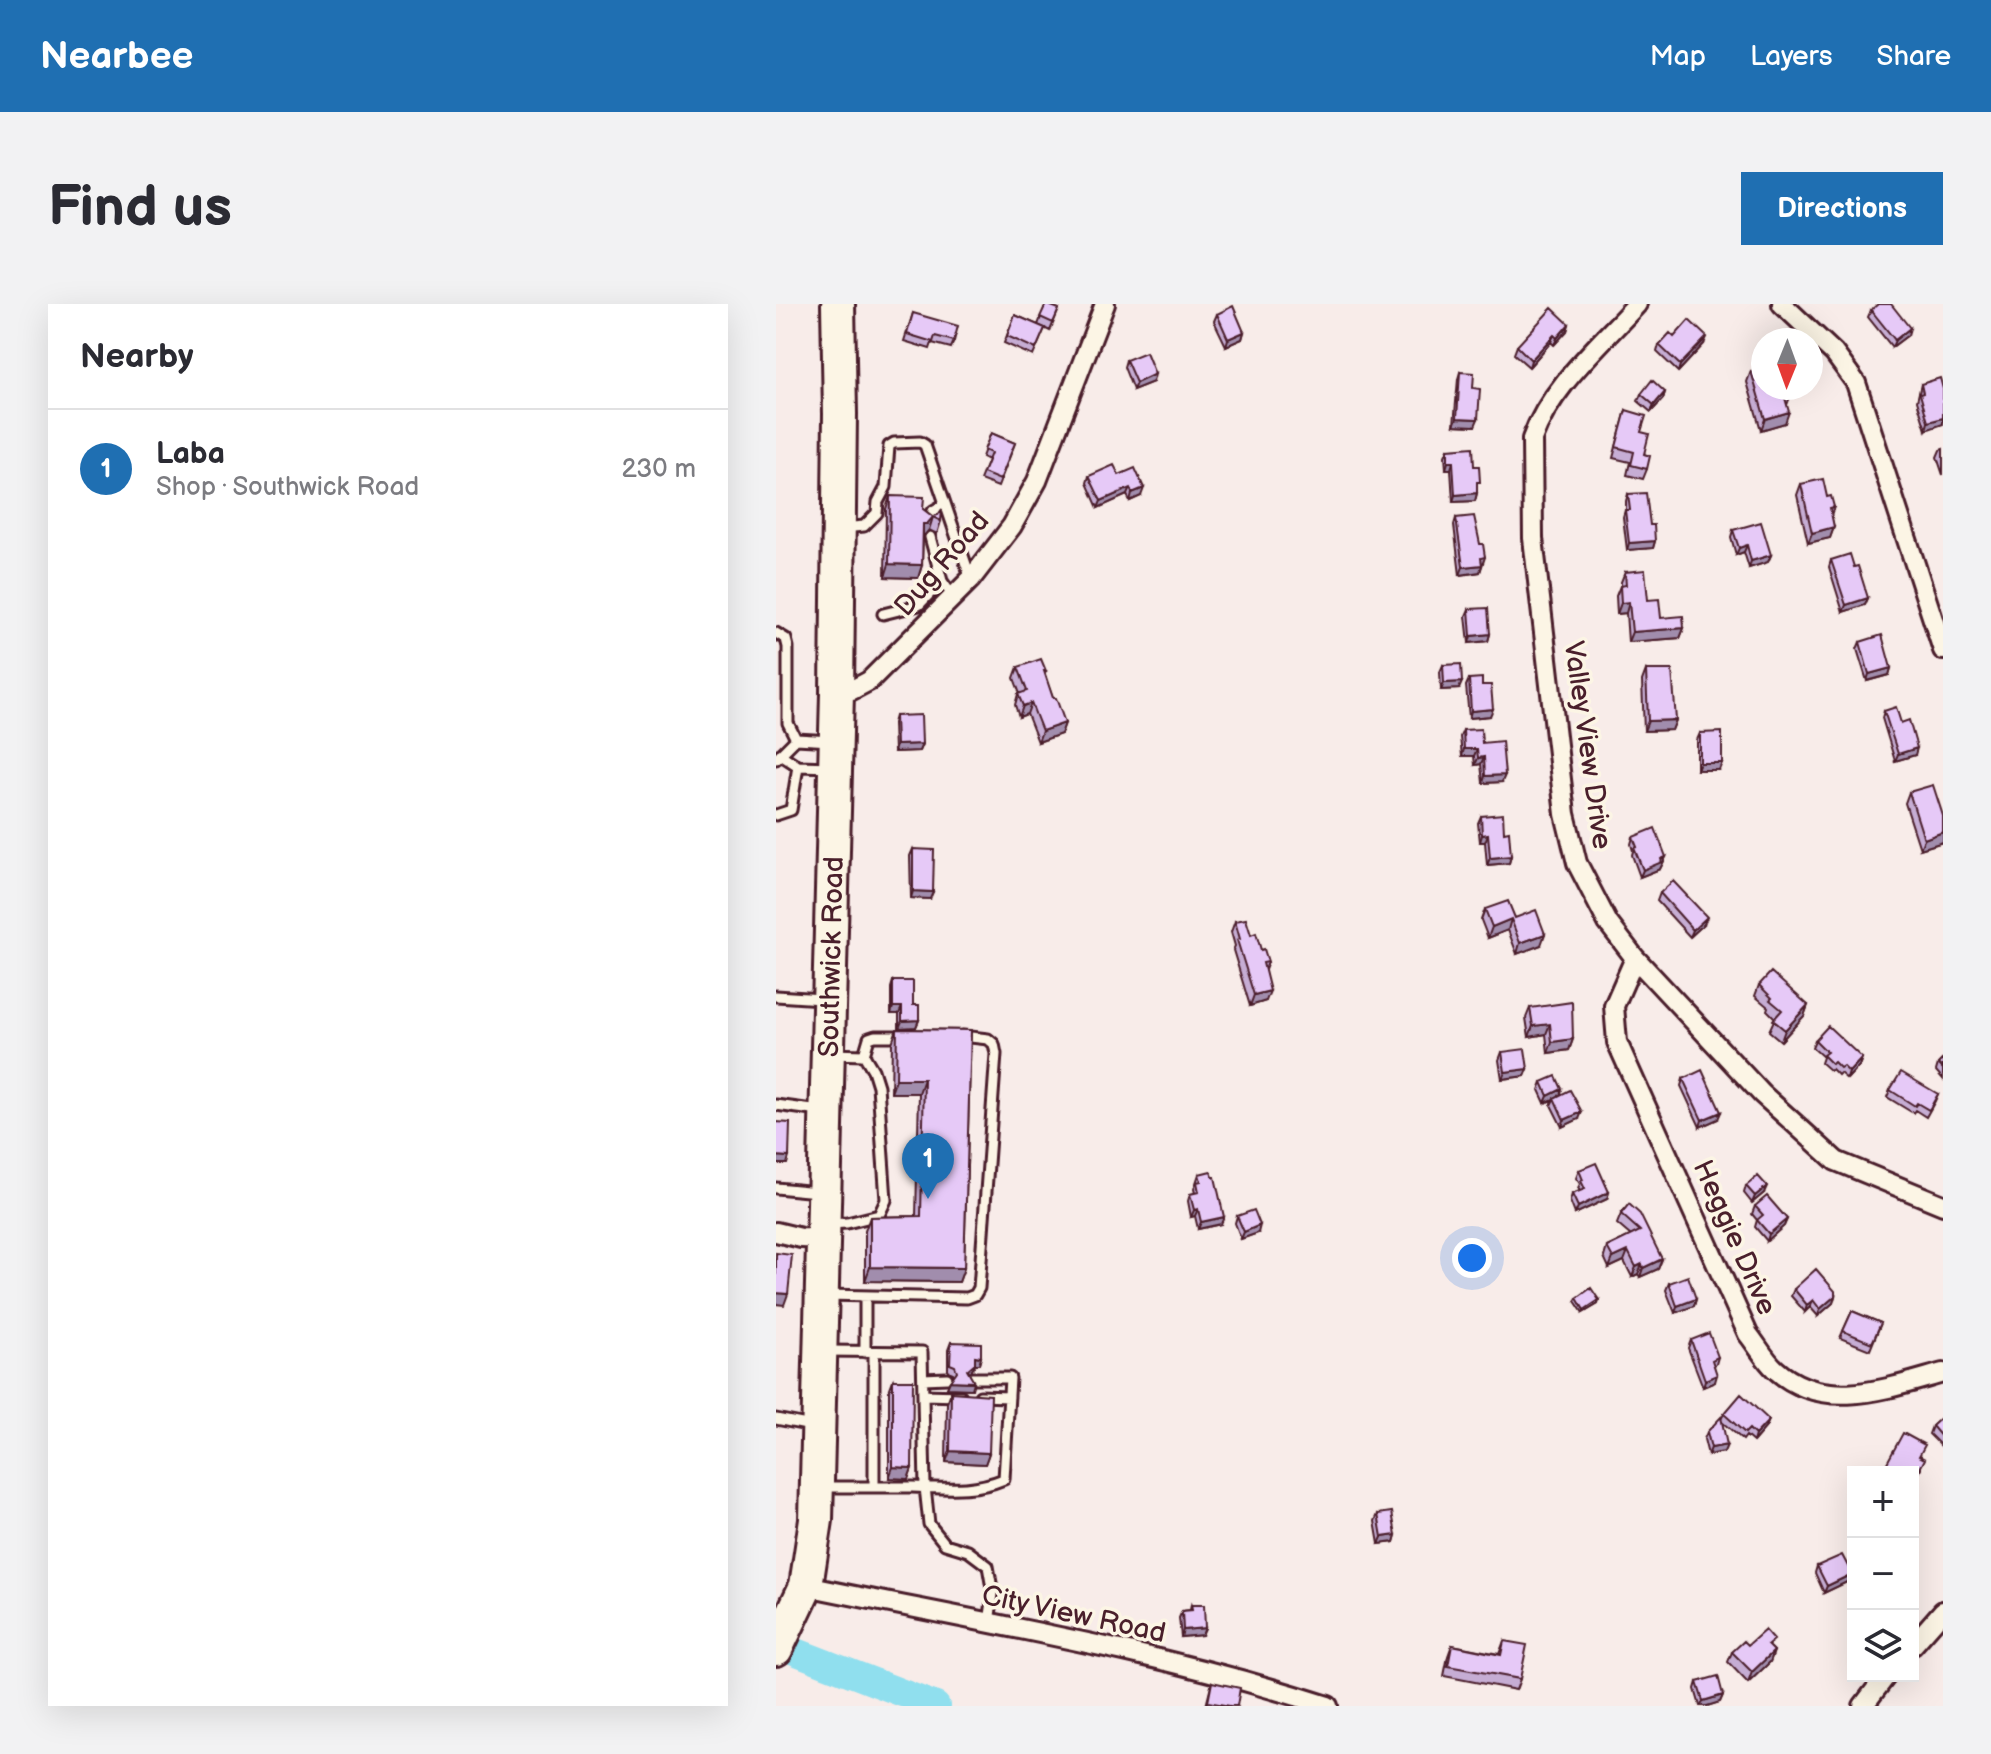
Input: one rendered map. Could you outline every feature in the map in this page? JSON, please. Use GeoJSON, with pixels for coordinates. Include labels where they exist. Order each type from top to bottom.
{"type":"FeatureCollection","features":[{"type":"Feature","properties":{"kind":"highway","name":"Southwick Road"},"geometry":{"type":"LineString","coordinates":[[776,1649],[801,1596],[816,1520],[837,693],[838,304]]}},
{"type":"Feature","properties":{"kind":"street","name":"Dug Road"},"geometry":{"type":"LineString","coordinates":[[837,693],[852,690],[869,681],[954,598],[1012,526],[1037,481],[1105,304]]}},
{"type":"Feature","properties":{"kind":"street","name":"Valley View Drive"},"geometry":{"type":"LineString","coordinates":[[1637,304],[1566,382],[1537,424],[1532,439],[1533,538],[1565,814],[1577,863],[1608,923],[1635,958],[1762,1094],[1836,1161],[1943,1205]]}},
{"type":"Feature","properties":{"kind":"street"},"geometry":{"type":"LineString","coordinates":[[1782,304],[1834,353],[1856,383],[1943,650]]}},
{"type":"Feature","properties":{"kind":"street","name":"Heggie Drive"},"geometry":{"type":"LineString","coordinates":[[1635,958],[1614,1006],[1617,1042],[1748,1334],[1774,1368],[1798,1385],[1833,1394],[1873,1392],[1943,1373]]}},
{"type":"Feature","properties":{"kind":"street"},"geometry":{"type":"LineString","coordinates":[[776,1232],[801,1238],[825,1219]]}},
{"type":"Feature","properties":{"kind":"street","name":"City View Road"},"geometry":{"type":"LineString","coordinates":[[801,1596],[989,1623],[1131,1651],[1328,1706]]}},
{"type":"Feature","properties":{"kind":"street"},"geometry":{"type":"LineString","coordinates":[[1919,1638],[1943,1611]]}},
{"type":"Feature","properties":{"kind":"street"},"geometry":{"type":"LineString","coordinates":[[1863,1706],[1881,1682]]}},
{"type":"Feature","properties":{"kind":"lane"},"geometry":{"type":"LineString","coordinates":[[839,528],[860,527],[874,517],[885,490],[888,449],[894,443],[915,441],[923,444],[971,579]]}},
{"type":"Feature","properties":{"kind":"lane"},"geometry":{"type":"LineString","coordinates":[[929,522],[933,511],[945,504]]}},
{"type":"Feature","properties":{"kind":"lane"},"geometry":{"type":"LineString","coordinates":[[930,537],[942,581],[954,598]]}},
{"type":"Feature","properties":{"kind":"lane"},"geometry":{"type":"LineString","coordinates":[[883,614],[919,605],[942,581]]}},
{"type":"Feature","properties":{"kind":"lane"},"geometry":{"type":"LineString","coordinates":[[776,633],[786,639],[788,647],[788,723],[796,739],[835,755]]}},
{"type":"Feature","properties":{"kind":"lane"},"geometry":{"type":"LineString","coordinates":[[796,739],[778,756],[798,766],[835,755]]}},
{"type":"Feature","properties":{"kind":"lane"},"geometry":{"type":"LineString","coordinates":[[776,815],[791,810],[798,766]]}},
{"type":"Feature","properties":{"kind":"lane"},"geometry":{"type":"LineString","coordinates":[[776,996],[830,999]]}},
{"type":"Feature","properties":{"kind":"lane"},"geometry":{"type":"LineString","coordinates":[[776,1188],[825,1219],[847,1223],[879,1215],[886,1200],[878,1086],[864,1055],[869,1038],[920,1036]]}},
{"type":"Feature","properties":{"kind":"lane"},"geometry":{"type":"LineString","coordinates":[[822,1295],[967,1298],[975,1295],[979,1288],[996,1054],[994,1044],[988,1039],[950,1036]]}},
{"type":"Feature","properties":{"kind":"lane"},"geometry":{"type":"LineString","coordinates":[[828,1053],[864,1055]]}},
{"type":"Feature","properties":{"kind":"lane"},"geometry":{"type":"LineString","coordinates":[[776,1105],[801,1111],[827,1112]]}},
{"type":"Feature","properties":{"kind":"lane"},"geometry":{"type":"LineString","coordinates":[[865,1296],[874,1486]]}},
{"type":"Feature","properties":{"kind":"lane"},"geometry":{"type":"LineString","coordinates":[[821,1351],[922,1352],[925,1487],[929,1524],[945,1544],[968,1551],[988,1566],[993,1594],[989,1623]]}},
{"type":"Feature","properties":{"kind":"lane"},"geometry":{"type":"LineString","coordinates":[[923,1379],[947,1378]]}},
{"type":"Feature","properties":{"kind":"lane"},"geometry":{"type":"LineString","coordinates":[[817,1488],[874,1486],[957,1490],[987,1486],[1004,1479],[1010,1378],[972,1378]]}},
{"type":"Feature","properties":{"kind":"lane"},"geometry":{"type":"LineString","coordinates":[[923,1395],[1009,1397]]}},
{"type":"Feature","properties":{"kind":"lane"},"geometry":{"type":"LineString","coordinates":[[776,1419],[819,1427]]}},
{"type":"Feature","properties":{"kind":"building"},"geometry":{"type":"Polygon","coordinates":[[[1046,304],[1059,309],[1053,323],[1040,317],[1046,304]]]}},
{"type":"Feature","properties":{"kind":"building"},"geometry":{"type":"Polygon","coordinates":[[[1878,304],[1891,304],[1910,328],[1895,340],[1871,310],[1878,304]]]}},
{"type":"Feature","properties":{"kind":"building"},"geometry":{"type":"Polygon","coordinates":[[[1233,306],[1244,332],[1228,339],[1217,314],[1233,306]]]}},
{"type":"Feature","properties":{"kind":"building"},"geometry":{"type":"Polygon","coordinates":[[[1552,308],[1569,324],[1531,360],[1517,346],[1552,308]]]}},
{"type":"Feature","properties":{"kind":"building"},"geometry":{"type":"Polygon","coordinates":[[[913,313],[958,326],[954,341],[935,336],[933,342],[907,334],[913,313]]]}},
{"type":"Feature","properties":{"kind":"building"},"geometry":{"type":"Polygon","coordinates":[[[1015,315],[1045,328],[1036,349],[1007,336],[1015,315]]]}},
{"type":"Feature","properties":{"kind":"building"},"geometry":{"type":"Polygon","coordinates":[[[1689,320],[1707,337],[1680,365],[1659,345],[1670,333],[1674,337],[1689,320]]]}},
{"type":"Feature","properties":{"kind":"building"},"geometry":{"type":"Polygon","coordinates":[[[1146,352],[1155,374],[1136,383],[1126,360],[1146,352]]]}},
{"type":"Feature","properties":{"kind":"building"},"geometry":{"type":"Polygon","coordinates":[[[1460,372],[1474,373],[1473,388],[1480,389],[1478,419],[1457,418],[1460,372]]]}},
{"type":"Feature","properties":{"kind":"building"},"geometry":{"type":"Polygon","coordinates":[[[1940,378],[1943,418],[1928,422],[1920,394],[1923,393],[1921,384],[1940,378]]]}},
{"type":"Feature","properties":{"kind":"building"},"geometry":{"type":"Polygon","coordinates":[[[1652,380],[1665,392],[1654,405],[1641,394],[1652,380]]]}},
{"type":"Feature","properties":{"kind":"building"},"geometry":{"type":"Polygon","coordinates":[[[1759,400],[1786,400],[1789,412],[1765,419],[1759,400]]]}},
{"type":"Feature","properties":{"kind":"building"},"geometry":{"type":"Polygon","coordinates":[[[1626,410],[1646,416],[1641,432],[1649,434],[1644,454],[1650,456],[1647,469],[1631,465],[1634,452],[1616,447],[1626,410]]]}},
{"type":"Feature","properties":{"kind":"building"},"geometry":{"type":"Polygon","coordinates":[[[991,433],[1015,443],[1000,480],[983,473],[991,453],[984,450],[991,433]]]}},
{"type":"Feature","properties":{"kind":"building"},"geometry":{"type":"Polygon","coordinates":[[[1473,447],[1474,466],[1479,466],[1477,493],[1455,495],[1453,462],[1448,462],[1448,449],[1473,447]]]}},
{"type":"Feature","properties":{"kind":"building"},"geometry":{"type":"Polygon","coordinates":[[[1114,465],[1119,475],[1135,468],[1144,488],[1132,493],[1130,488],[1101,501],[1089,476],[1114,465]]]}},
{"type":"Feature","properties":{"kind":"building"},"geometry":{"type":"Polygon","coordinates":[[[1823,479],[1827,497],[1831,496],[1834,507],[1830,508],[1834,527],[1812,533],[1801,484],[1823,479]]]}},
{"type":"Feature","properties":{"kind":"building"},"geometry":{"type":"Polygon","coordinates":[[[1646,493],[1655,541],[1629,543],[1625,510],[1630,510],[1628,494],[1646,493]]]}},
{"type":"Feature","properties":{"kind":"building"},"geometry":{"type":"Polygon","coordinates":[[[890,496],[924,497],[923,509],[932,516],[938,515],[942,509],[941,521],[933,517],[923,524],[922,565],[889,564],[890,496]]]}},
{"type":"Feature","properties":{"kind":"building"},"geometry":{"type":"Polygon","coordinates":[[[1474,516],[1485,557],[1481,558],[1482,565],[1463,567],[1456,518],[1474,516]]]}},
{"type":"Feature","properties":{"kind":"building"},"geometry":{"type":"Polygon","coordinates":[[[1761,522],[1771,555],[1751,561],[1747,545],[1739,548],[1733,530],[1761,522]]]}},
{"type":"Feature","properties":{"kind":"building"},"geometry":{"type":"Polygon","coordinates":[[[1850,554],[1854,567],[1858,566],[1868,598],[1846,605],[1831,560],[1850,554]]]}},
{"type":"Feature","properties":{"kind":"building"},"geometry":{"type":"Polygon","coordinates":[[[1645,570],[1648,600],[1659,599],[1661,618],[1683,616],[1684,628],[1632,632],[1629,602],[1621,603],[1620,586],[1626,585],[1625,572],[1645,570]]]}},
{"type":"Feature","properties":{"kind":"building"},"geometry":{"type":"Polygon","coordinates":[[[1488,608],[1490,634],[1471,636],[1469,609],[1488,608]]]}},
{"type":"Feature","properties":{"kind":"building"},"geometry":{"type":"Polygon","coordinates":[[[1882,635],[1891,668],[1869,674],[1860,642],[1882,635]]]}},
{"type":"Feature","properties":{"kind":"building"},"geometry":{"type":"Polygon","coordinates":[[[1041,659],[1053,698],[1056,698],[1065,723],[1042,731],[1031,703],[1023,706],[1018,694],[1027,691],[1018,667],[1041,659]]]}},
{"type":"Feature","properties":{"kind":"building"},"geometry":{"type":"Polygon","coordinates":[[[1461,664],[1462,682],[1444,683],[1443,665],[1461,664]]]}},
{"type":"Feature","properties":{"kind":"building"},"geometry":{"type":"Polygon","coordinates":[[[1646,670],[1672,670],[1676,720],[1648,721],[1646,670]]]}},
{"type":"Feature","properties":{"kind":"building"},"geometry":{"type":"Polygon","coordinates":[[[1482,678],[1482,685],[1491,685],[1493,709],[1471,711],[1469,679],[1482,678]]]}},
{"type":"Feature","properties":{"kind":"building"},"geometry":{"type":"Polygon","coordinates":[[[1896,707],[1901,723],[1909,720],[1917,748],[1898,754],[1884,711],[1896,707]]]}},
{"type":"Feature","properties":{"kind":"building"},"geometry":{"type":"Polygon","coordinates":[[[921,715],[922,744],[896,745],[895,716],[921,715]]]}},
{"type":"Feature","properties":{"kind":"building"},"geometry":{"type":"Polygon","coordinates":[[[1481,729],[1482,743],[1502,741],[1505,775],[1485,776],[1484,757],[1478,758],[1477,749],[1464,749],[1463,730],[1481,729]]]}},
{"type":"Feature","properties":{"kind":"building"},"geometry":{"type":"Polygon","coordinates":[[[1722,732],[1722,763],[1700,763],[1700,733],[1722,732]]]}},
{"type":"Feature","properties":{"kind":"building"},"geometry":{"type":"Polygon","coordinates":[[[1933,785],[1943,816],[1943,832],[1924,839],[1909,792],[1933,785]]]}},
{"type":"Feature","properties":{"kind":"building"},"geometry":{"type":"Polygon","coordinates":[[[1503,814],[1504,832],[1509,831],[1511,856],[1490,858],[1488,834],[1482,835],[1481,816],[1503,814]]]}},
{"type":"Feature","properties":{"kind":"building"},"geometry":{"type":"Polygon","coordinates":[[[1655,828],[1666,857],[1643,870],[1633,837],[1655,828]]]}},
{"type":"Feature","properties":{"kind":"building"},"geometry":{"type":"Polygon","coordinates":[[[913,849],[934,850],[933,892],[913,891],[913,849]]]}},
{"type":"Feature","properties":{"kind":"building"},"geometry":{"type":"Polygon","coordinates":[[[1673,881],[1707,917],[1693,930],[1660,893],[1673,881]]]}},
{"type":"Feature","properties":{"kind":"building"},"geometry":{"type":"Polygon","coordinates":[[[1508,901],[1515,918],[1536,910],[1545,934],[1520,943],[1511,919],[1492,927],[1485,909],[1508,901]]]}},
{"type":"Feature","properties":{"kind":"building"},"geometry":{"type":"Polygon","coordinates":[[[1246,919],[1251,935],[1256,933],[1268,962],[1263,963],[1270,991],[1254,995],[1237,940],[1240,939],[1235,921],[1246,919]]]}},
{"type":"Feature","properties":{"kind":"building"},"geometry":{"type":"Polygon","coordinates":[[[1771,972],[1808,1005],[1785,1030],[1773,1020],[1782,1010],[1759,985],[1771,972]]]}},
{"type":"Feature","properties":{"kind":"building"},"geometry":{"type":"Polygon","coordinates":[[[893,981],[913,981],[913,1005],[919,1005],[919,1020],[902,1021],[902,1007],[893,1007],[893,981]]]}},
{"type":"Feature","properties":{"kind":"building"},"geometry":{"type":"Polygon","coordinates":[[[1572,1002],[1573,1039],[1552,1042],[1550,1024],[1533,1026],[1530,1008],[1572,1002]]]}},
{"type":"Feature","properties":{"kind":"building"},"geometry":{"type":"Polygon","coordinates":[[[1828,1026],[1862,1058],[1849,1072],[1843,1066],[1840,1068],[1834,1062],[1832,1064],[1823,1055],[1827,1052],[1815,1040],[1828,1026]]]}},
{"type":"Feature","properties":{"kind":"building"},"geometry":{"type":"Polygon","coordinates":[[[897,1029],[971,1030],[964,1268],[870,1267],[870,1217],[921,1216],[924,1079],[896,1079],[897,1029]]]}},
{"type":"Feature","properties":{"kind":"building"},"geometry":{"type":"Polygon","coordinates":[[[1525,1049],[1528,1069],[1505,1072],[1502,1052],[1525,1049]]]}},
{"type":"Feature","properties":{"kind":"building"},"geometry":{"type":"Polygon","coordinates":[[[1702,1070],[1721,1112],[1702,1120],[1683,1079],[1702,1070]]]}},
{"type":"Feature","properties":{"kind":"building"},"geometry":{"type":"Polygon","coordinates":[[[1901,1072],[1938,1094],[1929,1110],[1917,1103],[1915,1106],[1890,1090],[1901,1072]]]}},
{"type":"Feature","properties":{"kind":"building"},"geometry":{"type":"Polygon","coordinates":[[[1556,1076],[1562,1089],[1548,1096],[1542,1082],[1556,1076]]]}},
{"type":"Feature","properties":{"kind":"building"},"geometry":{"type":"Polygon","coordinates":[[[1570,1090],[1582,1112],[1564,1120],[1554,1098],[1570,1090]]]}},
{"type":"Feature","properties":{"kind":"building"},"geometry":{"type":"Polygon","coordinates":[[[776,1122],[790,1123],[789,1157],[776,1156],[776,1122]]]}},
{"type":"Feature","properties":{"kind":"building"},"geometry":{"type":"Polygon","coordinates":[[[1596,1163],[1609,1192],[1578,1207],[1572,1194],[1585,1189],[1579,1170],[1596,1163]]]}},
{"type":"Feature","properties":{"kind":"building"},"geometry":{"type":"Polygon","coordinates":[[[1211,1171],[1224,1217],[1201,1222],[1190,1194],[1199,1192],[1199,1174],[1211,1171]]]}},
{"type":"Feature","properties":{"kind":"building"},"geometry":{"type":"Polygon","coordinates":[[[1758,1176],[1767,1186],[1755,1196],[1746,1186],[1758,1176]]]}},
{"type":"Feature","properties":{"kind":"building"},"geometry":{"type":"Polygon","coordinates":[[[1767,1196],[1787,1219],[1769,1234],[1757,1220],[1763,1215],[1755,1206],[1767,1196]]]}},
{"type":"Feature","properties":{"kind":"building"},"geometry":{"type":"Polygon","coordinates":[[[1629,1204],[1640,1214],[1662,1259],[1643,1268],[1642,1264],[1636,1267],[1628,1251],[1613,1258],[1607,1247],[1640,1231],[1621,1214],[1629,1204]]]}},
{"type":"Feature","properties":{"kind":"building"},"geometry":{"type":"Polygon","coordinates":[[[1254,1210],[1260,1225],[1244,1232],[1237,1216],[1254,1210]]]}},
{"type":"Feature","properties":{"kind":"building"},"geometry":{"type":"Polygon","coordinates":[[[776,1253],[792,1255],[788,1294],[776,1293],[776,1253]]]}},
{"type":"Feature","properties":{"kind":"building"},"geometry":{"type":"Polygon","coordinates":[[[1816,1269],[1835,1291],[1835,1296],[1820,1309],[1813,1300],[1807,1305],[1794,1289],[1816,1269]]]}},
{"type":"Feature","properties":{"kind":"building"},"geometry":{"type":"Polygon","coordinates":[[[1688,1276],[1696,1299],[1677,1306],[1669,1283],[1688,1276]]]}},
{"type":"Feature","properties":{"kind":"building"},"geometry":{"type":"Polygon","coordinates":[[[1591,1288],[1599,1300],[1584,1310],[1577,1298],[1591,1288]]]}},
{"type":"Feature","properties":{"kind":"building"},"geometry":{"type":"Polygon","coordinates":[[[1852,1311],[1881,1323],[1872,1343],[1843,1331],[1852,1311]]]}},
{"type":"Feature","properties":{"kind":"building"},"geometry":{"type":"Polygon","coordinates":[[[1709,1333],[1718,1357],[1712,1360],[1717,1375],[1705,1380],[1691,1340],[1709,1333]]]}},
{"type":"Feature","properties":{"kind":"building"},"geometry":{"type":"Polygon","coordinates":[[[951,1342],[981,1343],[981,1357],[975,1356],[975,1363],[967,1370],[974,1382],[950,1381],[957,1371],[950,1364],[951,1342]]]}},
{"type":"Feature","properties":{"kind":"building"},"geometry":{"type":"Polygon","coordinates":[[[893,1380],[913,1380],[912,1468],[893,1467],[893,1380]]]}},
{"type":"Feature","properties":{"kind":"building"},"geometry":{"type":"Polygon","coordinates":[[[951,1392],[991,1395],[989,1453],[950,1451],[951,1392]]]}},
{"type":"Feature","properties":{"kind":"building"},"geometry":{"type":"Polygon","coordinates":[[[1741,1394],[1769,1420],[1755,1435],[1749,1429],[1745,1433],[1724,1414],[1741,1394]]]}},
{"type":"Feature","properties":{"kind":"building"},"geometry":{"type":"Polygon","coordinates":[[[1943,1416],[1943,1439],[1932,1426],[1943,1416]]]}},
{"type":"Feature","properties":{"kind":"building"},"geometry":{"type":"Polygon","coordinates":[[[1721,1417],[1727,1445],[1711,1448],[1707,1432],[1721,1417]]]}},
{"type":"Feature","properties":{"kind":"building"},"geometry":{"type":"Polygon","coordinates":[[[1903,1433],[1925,1445],[1919,1456],[1925,1459],[1919,1470],[1919,1466],[1885,1466],[1903,1433]]]}},
{"type":"Feature","properties":{"kind":"building"},"geometry":{"type":"Polygon","coordinates":[[[1392,1512],[1396,1535],[1382,1537],[1378,1514],[1392,1512]]]}},
{"type":"Feature","properties":{"kind":"building"},"geometry":{"type":"Polygon","coordinates":[[[1842,1555],[1847,1564],[1847,1576],[1827,1586],[1817,1566],[1842,1555]]]}},
{"type":"Feature","properties":{"kind":"building"},"geometry":{"type":"Polygon","coordinates":[[[1191,1605],[1204,1605],[1205,1628],[1183,1630],[1182,1611],[1192,1610],[1191,1605]]]}},
{"type":"Feature","properties":{"kind":"building"},"geometry":{"type":"Polygon","coordinates":[[[1765,1630],[1774,1640],[1768,1645],[1774,1651],[1752,1672],[1732,1652],[1744,1641],[1748,1645],[1765,1630]]]}},
{"type":"Feature","properties":{"kind":"building"},"geometry":{"type":"Polygon","coordinates":[[[1504,1641],[1527,1645],[1520,1679],[1448,1666],[1452,1645],[1501,1655],[1504,1641]]]}},
{"type":"Feature","properties":{"kind":"building"},"geometry":{"type":"Polygon","coordinates":[[[1718,1676],[1723,1695],[1703,1701],[1697,1682],[1718,1676]]]}},
{"type":"Feature","properties":{"kind":"building"},"geometry":{"type":"Polygon","coordinates":[[[1212,1682],[1240,1688],[1237,1706],[1208,1702],[1212,1682]]]}},
{"type":"Feature","properties":{"kind":"waterway"},"geometry":{"type":"LineString","coordinates":[[776,1644],[936,1706]]}},
{"type":"Feature","properties":{"kind":"place","name":"Laba"},"geometry":{"type":"Point","coordinates":[928,1199]}}]}
